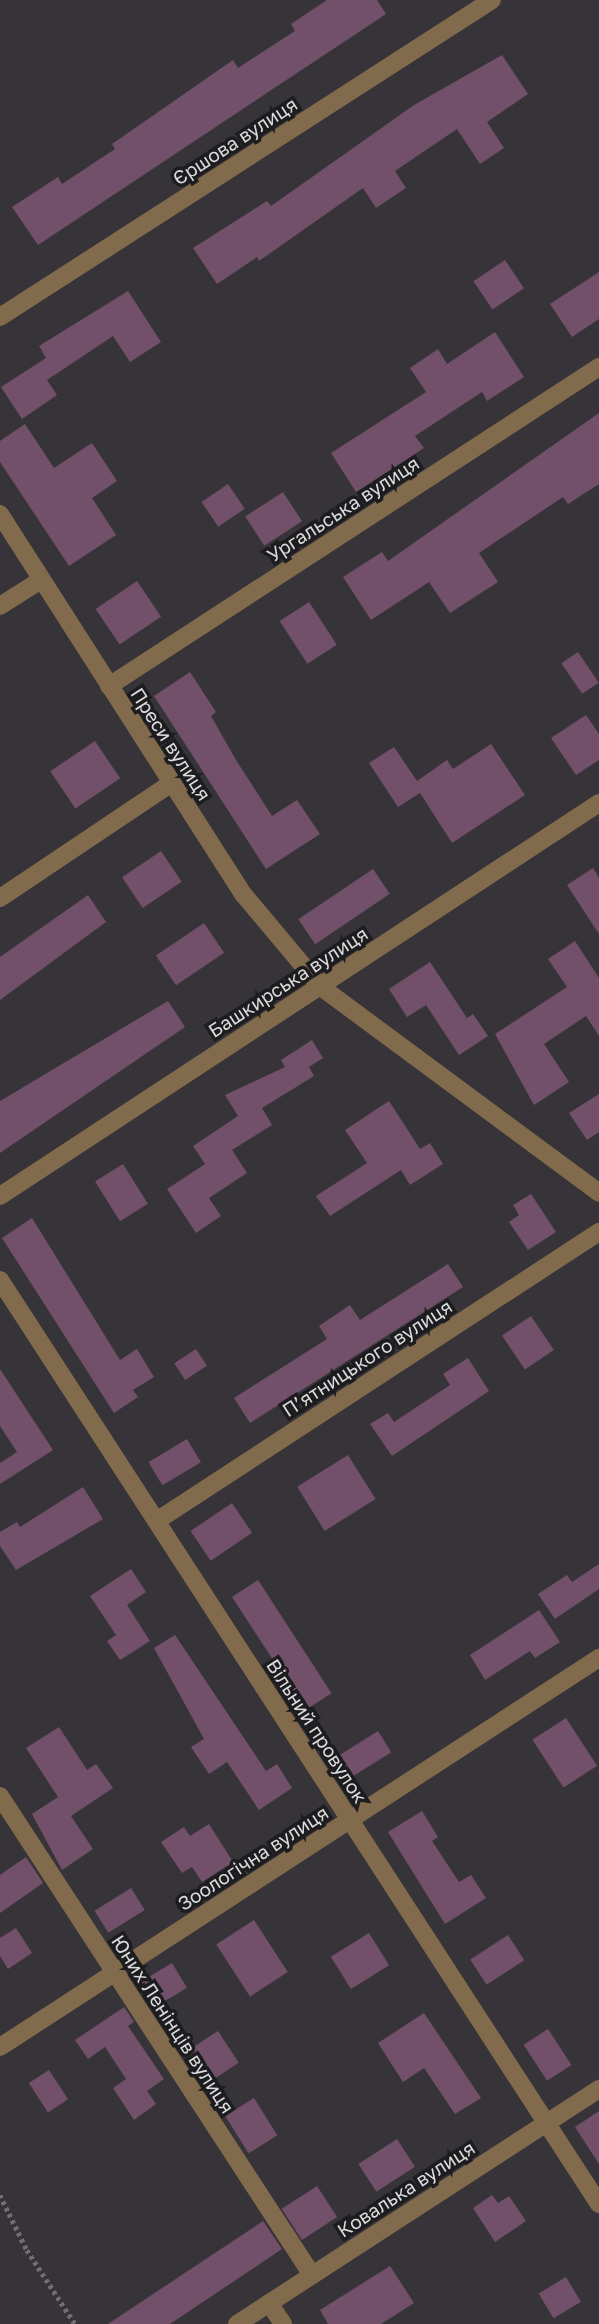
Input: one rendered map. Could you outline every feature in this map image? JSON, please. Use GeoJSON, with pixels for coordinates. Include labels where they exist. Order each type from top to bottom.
{"type":"FeatureCollection","features":[{"type":"Feature","properties":{"kind":"street","name":"Єршова вулиця"},"geometry":{"type":"LineString","coordinates":[[0,317],[492,0]]}},
{"type":"Feature","properties":{"kind":"street","name":"Ургальська вулиця"},"geometry":{"type":"LineString","coordinates":[[109,686],[599,366]]}},
{"type":"Feature","properties":{"kind":"street","name":"Преси вулиця"},"geometry":{"type":"LineString","coordinates":[[0,514],[244,895],[321,987],[599,1193]]}},
{"type":"Feature","properties":{"kind":"street"},"geometry":{"type":"LineString","coordinates":[[0,606],[41,580]]}},
{"type":"Feature","properties":{"kind":"street"},"geometry":{"type":"LineString","coordinates":[[0,898],[172,783]]}},
{"type":"Feature","properties":{"kind":"street","name":"Башкирська вулиця"},"geometry":{"type":"LineString","coordinates":[[0,1196],[599,803]]}},
{"type":"Feature","properties":{"kind":"street","name":"П’ятницького вулиця"},"geometry":{"type":"LineString","coordinates":[[158,1520],[599,1231]]}},
{"type":"Feature","properties":{"kind":"street","name":"Вільний провулок"},"geometry":{"type":"LineString","coordinates":[[0,1280],[599,2204]]}},
{"type":"Feature","properties":{"kind":"street","name":"Зоологічна вулиця"},"geometry":{"type":"LineString","coordinates":[[0,2047],[599,1658]]}},
{"type":"Feature","properties":{"kind":"street","name":"Юних Ленінців вулиця"},"geometry":{"type":"LineString","coordinates":[[0,1796],[312,2275]]}},
{"type":"Feature","properties":{"kind":"street","name":"Ковалька вулиця"},"geometry":{"type":"LineString","coordinates":[[237,2324],[599,2089]]}},
{"type":"Feature","properties":{"kind":"street"},"geometry":{"type":"LineString","coordinates":[[269,2303],[283,2324]]}},
{"type":"Feature","properties":{"kind":"path"},"geometry":{"type":"LineString","coordinates":[[0,2195],[27,2250],[75,2324]]}},
{"type":"Feature","properties":{"kind":"building"},"geometry":{"type":"Polygon","coordinates":[[[327,0],[377,0],[386,14],[38,245],[12,207],[58,177],[62,184],[115,149],[112,144],[233,60],[238,68],[295,31],[291,24],[327,0]]]}},
{"type":"Feature","properties":{"kind":"building"},"geometry":{"type":"Polygon","coordinates":[[[502,55],[528,94],[487,122],[504,148],[480,164],[457,129],[395,171],[406,188],[376,208],[363,188],[259,261],[257,257],[217,284],[193,248],[267,201],[271,206],[414,105],[502,55]]]}},
{"type":"Feature","properties":{"kind":"building"},"geometry":{"type":"Polygon","coordinates":[[[505,260],[524,288],[493,309],[473,281],[505,260]]]}},
{"type":"Feature","properties":{"kind":"building"},"geometry":{"type":"Polygon","coordinates":[[[599,272],[599,319],[572,337],[550,304],[599,272]]]}},
{"type":"Feature","properties":{"kind":"building"},"geometry":{"type":"Polygon","coordinates":[[[128,291],[161,342],[130,362],[113,336],[47,380],[57,395],[22,419],[1,387],[46,358],[39,346],[128,291]]]}},
{"type":"Feature","properties":{"kind":"building"},"geometry":{"type":"Polygon","coordinates":[[[495,332],[524,377],[487,401],[482,392],[415,436],[424,448],[356,492],[331,453],[426,392],[410,368],[438,349],[447,364],[495,332]]]}},
{"type":"Feature","properties":{"kind":"building"},"geometry":{"type":"Polygon","coordinates":[[[599,413],[599,484],[568,504],[563,497],[479,553],[498,582],[450,613],[429,582],[371,620],[343,577],[382,552],[388,561],[599,413]]]}},
{"type":"Feature","properties":{"kind":"building"},"geometry":{"type":"Polygon","coordinates":[[[25,424],[54,468],[92,443],[117,481],[92,498],[116,535],[69,566],[0,462],[0,441],[25,424]]]}},
{"type":"Feature","properties":{"kind":"building"},"geometry":{"type":"Polygon","coordinates":[[[228,484],[245,509],[218,527],[201,502],[228,484]]]}},
{"type":"Feature","properties":{"kind":"building"},"geometry":{"type":"Polygon","coordinates":[[[283,492],[302,521],[264,546],[245,517],[283,492]]]}},
{"type":"Feature","properties":{"kind":"building"},"geometry":{"type":"Polygon","coordinates":[[[137,581],[161,617],[120,645],[96,609],[137,581]]]}},
{"type":"Feature","properties":{"kind":"building"},"geometry":{"type":"Polygon","coordinates":[[[309,602],[337,645],[307,664],[280,621],[309,602]]]}},
{"type":"Feature","properties":{"kind":"building"},"geometry":{"type":"Polygon","coordinates":[[[578,652],[599,683],[582,694],[561,663],[578,652]]]}},
{"type":"Feature","properties":{"kind":"building"},"geometry":{"type":"Polygon","coordinates":[[[190,672],[216,712],[211,716],[236,760],[272,816],[297,800],[320,834],[266,869],[154,696],[190,672]]]}},
{"type":"Feature","properties":{"kind":"building"},"geometry":{"type":"Polygon","coordinates":[[[586,715],[599,734],[599,760],[576,775],[551,738],[586,715]]]}},
{"type":"Feature","properties":{"kind":"building"},"geometry":{"type":"Polygon","coordinates":[[[95,741],[120,778],[75,809],[50,771],[95,741]]]}},
{"type":"Feature","properties":{"kind":"building"},"geometry":{"type":"Polygon","coordinates":[[[491,744],[525,795],[452,843],[420,793],[398,807],[369,763],[394,747],[417,781],[447,760],[453,769],[491,744]]]}},
{"type":"Feature","properties":{"kind":"building"},"geometry":{"type":"Polygon","coordinates":[[[161,851],[182,882],[143,908],[122,877],[161,851]]]}},
{"type":"Feature","properties":{"kind":"building"},"geometry":{"type":"Polygon","coordinates":[[[593,868],[599,878],[599,934],[567,885],[593,868]]]}},
{"type":"Feature","properties":{"kind":"building"},"geometry":{"type":"Polygon","coordinates":[[[373,869],[390,894],[315,944],[298,919],[373,869]]]}},
{"type":"Feature","properties":{"kind":"building"},"geometry":{"type":"Polygon","coordinates":[[[88,895],[106,922],[0,1000],[0,957],[88,895]]]}},
{"type":"Feature","properties":{"kind":"building"},"geometry":{"type":"Polygon","coordinates":[[[204,923],[224,953],[176,985],[156,955],[204,923]]]}},
{"type":"Feature","properties":{"kind":"building"},"geometry":{"type":"Polygon","coordinates":[[[575,941],[599,978],[599,1036],[586,1016],[544,1044],[569,1082],[534,1105],[495,1034],[567,987],[548,959],[575,941]]]}},
{"type":"Feature","properties":{"kind":"building"},"geometry":{"type":"Polygon","coordinates":[[[430,962],[467,1018],[473,1014],[488,1036],[459,1055],[426,1005],[407,1017],[389,989],[430,962]]]}},
{"type":"Feature","properties":{"kind":"building"},"geometry":{"type":"Polygon","coordinates":[[[168,1001],[185,1027],[0,1153],[0,1101],[168,1001]]]}},
{"type":"Feature","properties":{"kind":"building"},"geometry":{"type":"Polygon","coordinates":[[[312,1040],[323,1058],[309,1067],[314,1076],[262,1108],[272,1125],[232,1150],[247,1173],[209,1198],[221,1216],[196,1233],[167,1189],[205,1164],[193,1146],[238,1116],[225,1095],[285,1067],[281,1060],[312,1040]]]}},
{"type":"Feature","properties":{"kind":"building"},"geometry":{"type":"Polygon","coordinates":[[[599,1094],[599,1132],[587,1140],[569,1113],[599,1094]]]}},
{"type":"Feature","properties":{"kind":"building"},"geometry":{"type":"Polygon","coordinates":[[[389,1101],[420,1149],[430,1143],[443,1164],[410,1185],[401,1170],[330,1216],[316,1196],[367,1163],[345,1130],[389,1101]]]}},
{"type":"Feature","properties":{"kind":"building"},"geometry":{"type":"Polygon","coordinates":[[[123,1164],[148,1204],[120,1221],[95,1181],[123,1164]]]}},
{"type":"Feature","properties":{"kind":"building"},"geometry":{"type":"Polygon","coordinates":[[[531,1194],[556,1232],[528,1250],[509,1222],[519,1215],[513,1205],[531,1194]]]}},
{"type":"Feature","properties":{"kind":"building"},"geometry":{"type":"Polygon","coordinates":[[[32,1218],[120,1360],[137,1349],[154,1377],[133,1390],[138,1397],[114,1413],[2,1238],[32,1218]]]}},
{"type":"Feature","properties":{"kind":"building"},"geometry":{"type":"Polygon","coordinates":[[[448,1264],[463,1287],[250,1423],[234,1398],[327,1339],[319,1326],[350,1305],[360,1320],[448,1264]]]}},
{"type":"Feature","properties":{"kind":"building"},"geometry":{"type":"Polygon","coordinates":[[[531,1316],[554,1350],[525,1370],[502,1336],[531,1316]]]}},
{"type":"Feature","properties":{"kind":"building"},"geometry":{"type":"Polygon","coordinates":[[[196,1349],[207,1366],[185,1380],[174,1363],[196,1349]]]}},
{"type":"Feature","properties":{"kind":"building"},"geometry":{"type":"Polygon","coordinates":[[[468,1358],[489,1391],[392,1456],[370,1424],[388,1413],[394,1422],[450,1385],[443,1374],[468,1358]]]}},
{"type":"Feature","properties":{"kind":"building"},"geometry":{"type":"Polygon","coordinates":[[[0,1369],[53,1450],[0,1484],[0,1463],[17,1452],[0,1426],[0,1369]]]}},
{"type":"Feature","properties":{"kind":"building"},"geometry":{"type":"Polygon","coordinates":[[[187,1439],[201,1462],[162,1485],[148,1462],[187,1439]]]}},
{"type":"Feature","properties":{"kind":"building"},"geometry":{"type":"Polygon","coordinates":[[[348,1455],[376,1499],[325,1531],[297,1487],[348,1455]]]}},
{"type":"Feature","properties":{"kind":"building"},"geometry":{"type":"Polygon","coordinates":[[[83,1487],[103,1519],[16,1570],[0,1546],[0,1532],[17,1522],[20,1527],[83,1487]]]}},
{"type":"Feature","properties":{"kind":"building"},"geometry":{"type":"Polygon","coordinates":[[[232,1503],[252,1533],[211,1561],[191,1531],[232,1503]]]}},
{"type":"Feature","properties":{"kind":"building"},"geometry":{"type":"Polygon","coordinates":[[[599,1564],[599,1589],[555,1619],[538,1594],[567,1575],[572,1582],[599,1564]]]}},
{"type":"Feature","properties":{"kind":"building"},"geometry":{"type":"Polygon","coordinates":[[[131,1569],[146,1592],[127,1605],[150,1641],[120,1660],[107,1641],[116,1635],[90,1596],[131,1569]]]}},
{"type":"Feature","properties":{"kind":"building"},"geometry":{"type":"Polygon","coordinates":[[[258,1580],[332,1693],[306,1710],[232,1597],[258,1580]]]}},
{"type":"Feature","properties":{"kind":"building"},"geometry":{"type":"Polygon","coordinates":[[[539,1610],[560,1642],[535,1658],[530,1651],[485,1680],[470,1655],[539,1610]]]}},
{"type":"Feature","properties":{"kind":"building"},"geometry":{"type":"Polygon","coordinates":[[[175,1635],[266,1771],[277,1764],[292,1788],[259,1810],[227,1762],[209,1774],[191,1747],[204,1739],[154,1648],[175,1635]]]}},
{"type":"Feature","properties":{"kind":"building"},"geometry":{"type":"Polygon","coordinates":[[[566,1718],[597,1766],[563,1788],[532,1740],[566,1718]]]}},
{"type":"Feature","properties":{"kind":"building"},"geometry":{"type":"Polygon","coordinates":[[[59,1727],[87,1770],[96,1764],[113,1788],[71,1816],[93,1849],[62,1870],[32,1814],[58,1797],[26,1748],[59,1727]]]}},
{"type":"Feature","properties":{"kind":"building"},"geometry":{"type":"Polygon","coordinates":[[[378,1731],[391,1752],[350,1778],[336,1757],[378,1731]]]}},
{"type":"Feature","properties":{"kind":"building"},"geometry":{"type":"Polygon","coordinates":[[[422,1811],[438,1837],[432,1841],[459,1882],[471,1875],[486,1898],[445,1924],[388,1832],[422,1811]]]}},
{"type":"Feature","properties":{"kind":"building"},"geometry":{"type":"Polygon","coordinates":[[[209,1824],[233,1862],[202,1882],[192,1867],[182,1873],[161,1842],[184,1827],[190,1836],[209,1824]]]}},
{"type":"Feature","properties":{"kind":"building"},"geometry":{"type":"Polygon","coordinates":[[[26,1857],[43,1883],[0,1913],[0,1875],[26,1857]]]}},
{"type":"Feature","properties":{"kind":"building"},"geometry":{"type":"Polygon","coordinates":[[[131,1888],[145,1910],[108,1933],[95,1911],[131,1888]]]}},
{"type":"Feature","properties":{"kind":"building"},"geometry":{"type":"Polygon","coordinates":[[[254,1920],[288,1972],[250,1997],[216,1945],[254,1920]]]}},
{"type":"Feature","properties":{"kind":"building"},"geometry":{"type":"Polygon","coordinates":[[[16,1928],[32,1953],[8,1969],[0,1956],[0,1938],[16,1928]]]}},
{"type":"Feature","properties":{"kind":"building"},"geometry":{"type":"Polygon","coordinates":[[[369,1933],[389,1965],[351,1989],[331,1957],[369,1933]]]}},
{"type":"Feature","properties":{"kind":"building"},"geometry":{"type":"Polygon","coordinates":[[[508,1935],[524,1960],[487,1985],[470,1960],[508,1935]]]}},
{"type":"Feature","properties":{"kind":"building"},"geometry":{"type":"Polygon","coordinates":[[[172,1963],[187,1988],[154,2007],[139,1983],[172,1963]]]}},
{"type":"Feature","properties":{"kind":"building"},"geometry":{"type":"Polygon","coordinates":[[[124,2007],[134,2022],[128,2026],[164,2079],[147,2091],[156,2104],[134,2120],[113,2088],[126,2079],[105,2047],[88,2059],[75,2040],[124,2007]]]}},
{"type":"Feature","properties":{"kind":"building"},"geometry":{"type":"Polygon","coordinates":[[[424,2013],[481,2098],[455,2114],[424,2068],[403,2082],[378,2043],[424,2013]]]}},
{"type":"Feature","properties":{"kind":"building"},"geometry":{"type":"Polygon","coordinates":[[[548,2029],[571,2065],[547,2081],[524,2045],[548,2029]]]}},
{"type":"Feature","properties":{"kind":"building"},"geometry":{"type":"Polygon","coordinates":[[[218,2031],[239,2063],[205,2085],[184,2053],[218,2031]]]}},
{"type":"Feature","properties":{"kind":"building"},"geometry":{"type":"Polygon","coordinates":[[[49,2070],[68,2099],[48,2112],[29,2083],[49,2070]]]}},
{"type":"Feature","properties":{"kind":"building"},"geometry":{"type":"Polygon","coordinates":[[[254,2098],[277,2135],[248,2153],[225,2116],[254,2098]]]}},
{"type":"Feature","properties":{"kind":"building"},"geometry":{"type":"Polygon","coordinates":[[[599,2111],[599,2164],[575,2127],[599,2111]]]}},
{"type":"Feature","properties":{"kind":"building"},"geometry":{"type":"Polygon","coordinates":[[[397,2139],[415,2167],[376,2192],[358,2164],[397,2139]]]}},
{"type":"Feature","properties":{"kind":"building"},"geometry":{"type":"Polygon","coordinates":[[[317,2186],[337,2217],[302,2240],[282,2209],[317,2186]]]}},
{"type":"Feature","properties":{"kind":"building"},"geometry":{"type":"Polygon","coordinates":[[[492,2195],[498,2203],[509,2196],[526,2221],[495,2242],[473,2208],[492,2195]]]}},
{"type":"Feature","properties":{"kind":"building"},"geometry":{"type":"Polygon","coordinates":[[[263,2221],[282,2249],[170,2324],[108,2324],[263,2221]]]}},
{"type":"Feature","properties":{"kind":"building"},"geometry":{"type":"Polygon","coordinates":[[[390,2266],[414,2303],[381,2324],[328,2324],[320,2310],[390,2266]]]}},
{"type":"Feature","properties":{"kind":"building"},"geometry":{"type":"Polygon","coordinates":[[[566,2277],[581,2302],[554,2318],[539,2293],[566,2277]]]}}]}
